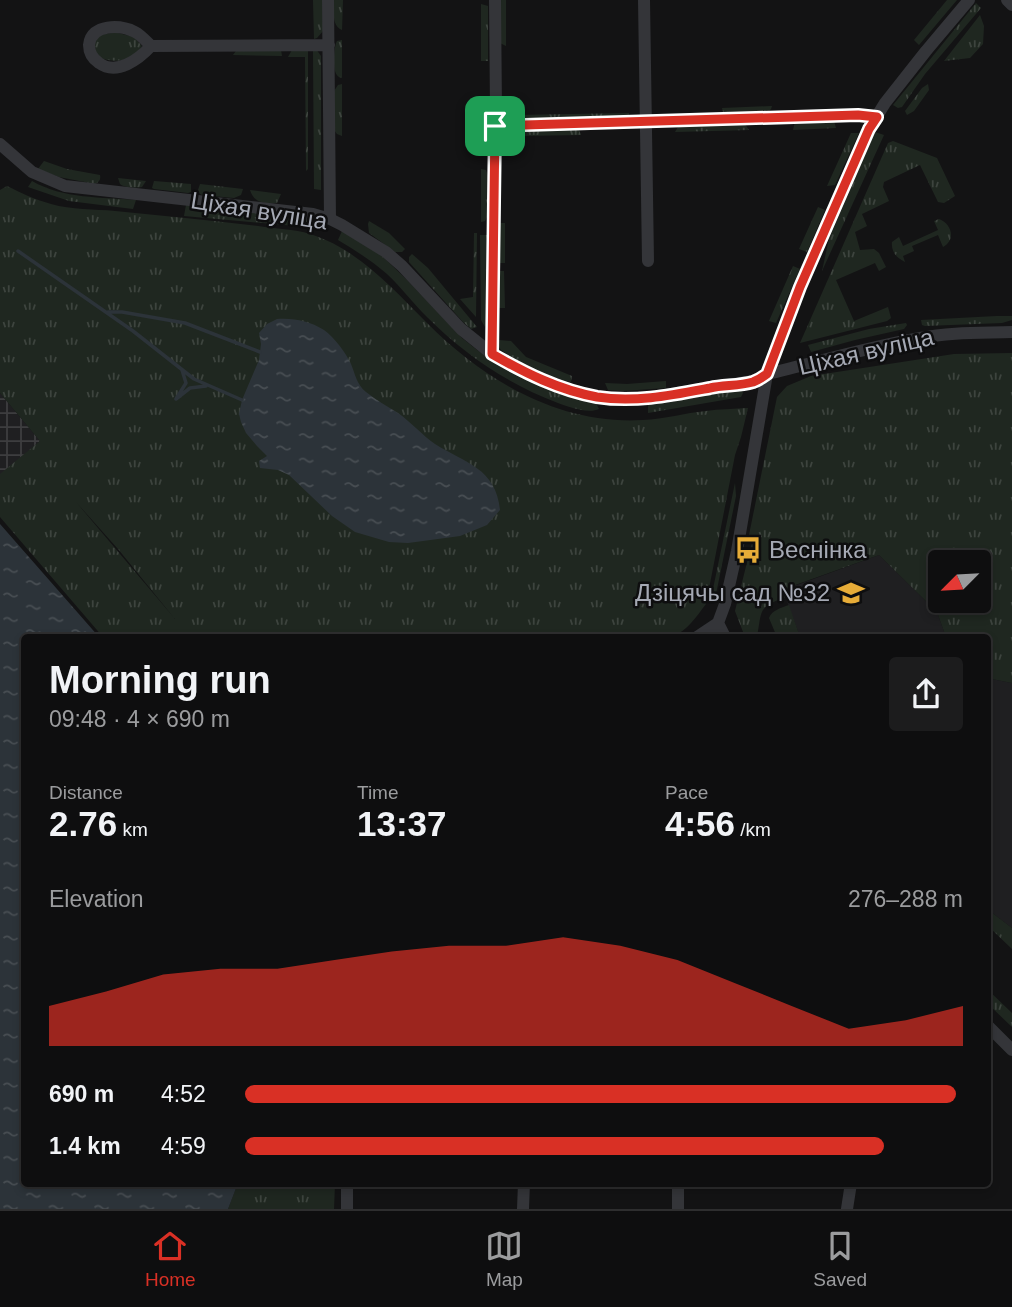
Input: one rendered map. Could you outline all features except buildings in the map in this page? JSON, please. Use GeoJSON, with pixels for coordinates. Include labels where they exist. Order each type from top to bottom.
{"type":"FeatureCollection","features":[{"type":"Feature","properties":{"kind":"street"},"geometry":{"type":"LineString","coordinates":[[328,0],[330,219]]}},
{"type":"Feature","properties":{"kind":"street"},"geometry":{"type":"LineString","coordinates":[[492,354],[495,0]]}},
{"type":"Feature","properties":{"kind":"street"},"geometry":{"type":"LineString","coordinates":[[644,0],[648,261]]}},
{"type":"Feature","properties":{"kind":"street"},"geometry":{"type":"LineString","coordinates":[[702,634],[718,623],[725,604],[737,551],[767,374],[800,287],[869,129],[885,103],[917,62],[970,0]]}},
{"type":"Feature","properties":{"kind":"street"},"geometry":{"type":"LineString","coordinates":[[1007,0],[1012,5]]}},
{"type":"Feature","properties":{"kind":"street"},"geometry":{"type":"LineString","coordinates":[[151,46],[131,63],[105,67],[95,61],[89,45],[94,33],[115,27],[135,32],[151,46],[329,45]]}},
{"type":"Feature","properties":{"kind":"street"},"geometry":{"type":"LineString","coordinates":[[495,126],[858,115],[877,117]]}},
{"type":"Feature","properties":{"kind":"street","name":"Ціхая вуліца"},"geometry":{"type":"LineString","coordinates":[[0,144],[32,172],[65,186],[313,214],[330,219],[368,240],[399,263],[461,329],[492,354],[543,380],[572,391],[599,397],[667,396],[754,382],[767,374],[922,337],[1012,332]]}},
{"type":"Feature","properties":{"kind":"street"},"geometry":{"type":"LineString","coordinates":[[718,623],[724,634]]}},
{"type":"Feature","properties":{"kind":"street"},"geometry":{"type":"LineString","coordinates":[[991,1029],[1012,1050]]}},
{"type":"Feature","properties":{"kind":"street"},"geometry":{"type":"LineString","coordinates":[[346,1209],[347,1187]]}},
{"type":"Feature","properties":{"kind":"street"},"geometry":{"type":"LineString","coordinates":[[523,1209],[524,1187]]}},
{"type":"Feature","properties":{"kind":"street"},"geometry":{"type":"LineString","coordinates":[[678,1187],[678,1209]]}},
{"type":"Feature","properties":{"kind":"street"},"geometry":{"type":"LineString","coordinates":[[847,1209],[850,1187]]}},
{"type":"Feature","properties":{"kind":"shaded area"},"geometry":{"type":"Polygon","coordinates":[[[0,393],[40,441],[0,475],[0,393]]]}},
{"type":"Feature","properties":{"kind":"shaded area","name":"Дзіцячы сад №32"},"geometry":{"type":"Polygon","coordinates":[[[879,555],[928,603],[928,613],[937,613],[945,634],[799,634],[783,590],[879,555]]]}},
{"type":"Feature","properties":{"kind":"shaded area"},"geometry":{"type":"Polygon","coordinates":[[[991,679],[1012,683],[1012,928],[991,912],[991,679]]]}},
{"type":"Feature","properties":{"kind":"green space"},"geometry":{"type":"Polygon","coordinates":[[[313,0],[322,0],[323,31],[314,39],[313,0]]]}},
{"type":"Feature","properties":{"kind":"green space"},"geometry":{"type":"Polygon","coordinates":[[[334,0],[343,0],[342,30],[336,25],[334,0]]]}},
{"type":"Feature","properties":{"kind":"green space"},"geometry":{"type":"Polygon","coordinates":[[[500,0],[506,0],[506,46],[500,43],[500,0]]]}},
{"type":"Feature","properties":{"kind":"green space"},"geometry":{"type":"Polygon","coordinates":[[[947,0],[957,0],[919,45],[914,40],[947,0]]]}},
{"type":"Feature","properties":{"kind":"green space"},"geometry":{"type":"Polygon","coordinates":[[[976,3],[981,8],[925,74],[902,107],[893,105],[976,3]]]}},
{"type":"Feature","properties":{"kind":"green space"},"geometry":{"type":"Polygon","coordinates":[[[481,4],[488,6],[488,61],[481,61],[481,4]]]}},
{"type":"Feature","properties":{"kind":"green space"},"geometry":{"type":"Polygon","coordinates":[[[980,15],[984,26],[983,44],[970,58],[944,61],[980,15]]]}},
{"type":"Feature","properties":{"kind":"green space"},"geometry":{"type":"Polygon","coordinates":[[[118,33],[134,37],[142,46],[138,52],[122,60],[97,57],[93,45],[96,38],[103,34],[118,33]]]}},
{"type":"Feature","properties":{"kind":"green space"},"geometry":{"type":"Polygon","coordinates":[[[342,40],[342,78],[335,72],[334,58],[337,41],[342,40]]]}},
{"type":"Feature","properties":{"kind":"green space"},"geometry":{"type":"Polygon","coordinates":[[[313,49],[321,56],[321,190],[314,189],[313,49]]]}},
{"type":"Feature","properties":{"kind":"green space"},"geometry":{"type":"Polygon","coordinates":[[[281,50],[282,56],[233,55],[236,51],[281,50]]]}},
{"type":"Feature","properties":{"kind":"green space"},"geometry":{"type":"Polygon","coordinates":[[[292,50],[308,50],[306,171],[305,57],[288,57],[292,50]]]}},
{"type":"Feature","properties":{"kind":"green space"},"geometry":{"type":"Polygon","coordinates":[[[342,84],[342,136],[334,130],[334,91],[342,84]]]}},
{"type":"Feature","properties":{"kind":"green space"},"geometry":{"type":"Polygon","coordinates":[[[928,84],[929,90],[914,111],[907,115],[905,111],[928,84]]]}},
{"type":"Feature","properties":{"kind":"green space"},"geometry":{"type":"Polygon","coordinates":[[[772,106],[767,113],[728,113],[723,112],[722,108],[772,106]]]}},
{"type":"Feature","properties":{"kind":"green space"},"geometry":{"type":"Polygon","coordinates":[[[629,113],[629,117],[517,122],[516,115],[629,113]]]}},
{"type":"Feature","properties":{"kind":"green space"},"geometry":{"type":"Polygon","coordinates":[[[834,121],[836,128],[793,130],[795,122],[834,121]]]}},
{"type":"Feature","properties":{"kind":"green space"},"geometry":{"type":"Polygon","coordinates":[[[745,124],[749,130],[675,132],[681,126],[745,124]]]}},
{"type":"Feature","properties":{"kind":"green space"},"geometry":{"type":"Polygon","coordinates":[[[575,128],[581,135],[516,136],[515,130],[575,128]]]}},
{"type":"Feature","properties":{"kind":"green space"},"geometry":{"type":"Polygon","coordinates":[[[875,132],[884,135],[822,271],[829,239],[875,132]]]}},
{"type":"Feature","properties":{"kind":"green space"},"geometry":{"type":"Polygon","coordinates":[[[851,133],[859,133],[835,185],[827,186],[851,133]]]}},
{"type":"Feature","properties":{"kind":"green space"},"geometry":{"type":"Polygon","coordinates":[[[893,141],[937,158],[955,196],[944,203],[938,202],[920,165],[884,182],[883,187],[889,201],[862,214],[867,226],[855,232],[860,250],[874,249],[886,267],[879,271],[875,263],[836,280],[854,321],[888,307],[891,318],[800,343],[888,143],[893,141]]]}},
{"type":"Feature","properties":{"kind":"green space"},"geometry":{"type":"Polygon","coordinates":[[[44,161],[67,169],[100,175],[100,180],[95,184],[59,177],[38,169],[44,161]]]}},
{"type":"Feature","properties":{"kind":"green space"},"geometry":{"type":"Polygon","coordinates":[[[481,169],[486,170],[488,176],[487,217],[481,222],[481,169]]]}},
{"type":"Feature","properties":{"kind":"green space"},"geometry":{"type":"Polygon","coordinates":[[[118,178],[146,181],[142,187],[131,187],[120,184],[118,178]]]}},
{"type":"Feature","properties":{"kind":"green space"},"geometry":{"type":"Polygon","coordinates":[[[32,181],[70,194],[136,200],[133,209],[69,201],[28,187],[32,181]]]}},
{"type":"Feature","properties":{"kind":"green space"},"geometry":{"type":"Polygon","coordinates":[[[154,181],[191,184],[191,192],[154,189],[154,181]]]}},
{"type":"Feature","properties":{"kind":"green space"},"geometry":{"type":"Polygon","coordinates":[[[200,184],[243,189],[241,195],[234,198],[202,195],[198,190],[200,184]]]}},
{"type":"Feature","properties":{"kind":"green space"},"geometry":{"type":"Polygon","coordinates":[[[7,186],[51,204],[66,207],[204,220],[310,234],[344,249],[374,271],[449,344],[473,363],[525,395],[553,407],[612,420],[643,420],[711,410],[748,408],[735,455],[706,604],[678,634],[100,634],[0,517],[0,474],[40,441],[0,393],[0,190],[7,186]],[[76,502],[175,619],[118,549],[76,502]]]}},
{"type":"Feature","properties":{"kind":"green space"},"geometry":{"type":"Polygon","coordinates":[[[250,190],[281,194],[277,203],[264,203],[254,198],[250,190]]]}},
{"type":"Feature","properties":{"kind":"green space"},"geometry":{"type":"Polygon","coordinates":[[[186,205],[308,218],[307,227],[184,216],[186,205]]]}},
{"type":"Feature","properties":{"kind":"green space"},"geometry":{"type":"Polygon","coordinates":[[[818,207],[825,210],[807,252],[799,249],[818,207]]]}},
{"type":"Feature","properties":{"kind":"green space"},"geometry":{"type":"Polygon","coordinates":[[[939,219],[947,224],[951,232],[947,244],[943,247],[938,235],[912,246],[914,251],[903,256],[905,262],[899,259],[892,249],[892,242],[899,237],[903,246],[938,230],[934,221],[939,219]]]}},
{"type":"Feature","properties":{"kind":"green space"},"geometry":{"type":"Polygon","coordinates":[[[369,221],[389,233],[405,249],[395,252],[369,233],[369,221]]]}},
{"type":"Feature","properties":{"kind":"green space"},"geometry":{"type":"Polygon","coordinates":[[[498,223],[505,223],[505,263],[498,263],[498,223]]]}},
{"type":"Feature","properties":{"kind":"green space"},"geometry":{"type":"Polygon","coordinates":[[[342,231],[382,256],[477,350],[513,373],[559,393],[596,403],[599,409],[584,410],[558,403],[522,387],[472,356],[441,331],[387,274],[338,240],[342,231]]]}},
{"type":"Feature","properties":{"kind":"green space"},"geometry":{"type":"Polygon","coordinates":[[[474,233],[477,233],[476,317],[460,299],[473,297],[474,233]]]}},
{"type":"Feature","properties":{"kind":"green space"},"geometry":{"type":"Polygon","coordinates":[[[480,235],[487,235],[488,318],[485,327],[481,320],[480,235]]]}},
{"type":"Feature","properties":{"kind":"green space"},"geometry":{"type":"Polygon","coordinates":[[[412,254],[428,268],[477,327],[471,329],[463,322],[409,262],[412,254]]]}},
{"type":"Feature","properties":{"kind":"green space"},"geometry":{"type":"Polygon","coordinates":[[[793,266],[800,269],[776,323],[769,321],[793,266]]]}},
{"type":"Feature","properties":{"kind":"green space"},"geometry":{"type":"Polygon","coordinates":[[[498,271],[504,271],[505,308],[498,308],[498,271]]]}},
{"type":"Feature","properties":{"kind":"green space"},"geometry":{"type":"Polygon","coordinates":[[[1012,316],[1012,320],[1002,323],[925,326],[921,320],[1012,316]]]}},
{"type":"Feature","properties":{"kind":"green space"},"geometry":{"type":"Polygon","coordinates":[[[906,323],[904,329],[811,352],[808,345],[869,329],[906,323]]]}},
{"type":"Feature","properties":{"kind":"green space"},"geometry":{"type":"Polygon","coordinates":[[[499,340],[511,341],[526,357],[572,376],[571,382],[543,374],[517,361],[501,350],[499,340]]]}},
{"type":"Feature","properties":{"kind":"green space"},"geometry":{"type":"Polygon","coordinates":[[[1012,353],[1012,683],[991,679],[991,634],[945,634],[937,613],[991,613],[991,550],[928,550],[928,603],[879,555],[784,589],[786,597],[763,610],[758,634],[744,634],[735,611],[752,542],[748,540],[777,397],[787,386],[811,376],[954,354],[1012,353]]]}},
{"type":"Feature","properties":{"kind":"green space"},"geometry":{"type":"Polygon","coordinates":[[[666,381],[666,388],[623,391],[608,390],[605,383],[627,384],[666,381]]]}},
{"type":"Feature","properties":{"kind":"green space"},"geometry":{"type":"Polygon","coordinates":[[[740,387],[743,393],[741,397],[648,413],[648,405],[740,387]]]}},
{"type":"Feature","properties":{"kind":"green space"},"geometry":{"type":"Polygon","coordinates":[[[735,483],[736,496],[716,594],[713,589],[735,483]]]}},
{"type":"Feature","properties":{"kind":"green space"},"geometry":{"type":"Polygon","coordinates":[[[789,605],[799,634],[776,634],[769,618],[775,611],[789,605]]]}},
{"type":"Feature","properties":{"kind":"green space"},"geometry":{"type":"Polygon","coordinates":[[[991,912],[1012,928],[1012,949],[991,929],[991,912]]]}},
{"type":"Feature","properties":{"kind":"green space"},"geometry":{"type":"Polygon","coordinates":[[[991,993],[1012,1013],[1012,1027],[991,1007],[991,993]]]}},
{"type":"Feature","properties":{"kind":"green space"},"geometry":{"type":"Polygon","coordinates":[[[236,1187],[335,1187],[334,1209],[228,1209],[236,1187]]]}},
{"type":"Feature","properties":{"kind":"water"},"geometry":{"type":"Polygon","coordinates":[[[277,319],[302,321],[324,330],[343,350],[358,383],[366,392],[403,417],[435,444],[468,462],[486,476],[497,496],[500,510],[487,525],[460,536],[408,543],[389,542],[355,532],[332,516],[289,475],[278,470],[260,468],[259,461],[267,456],[246,433],[239,414],[259,360],[259,333],[267,324],[277,319]]]}},
{"type":"Feature","properties":{"kind":"water"},"geometry":{"type":"Polygon","coordinates":[[[0,524],[96,634],[21,634],[21,1187],[236,1187],[228,1209],[0,1209],[0,524]]]}},
{"type":"Feature","properties":{"kind":"waterway"},"geometry":{"type":"LineString","coordinates":[[18,251],[133,331],[194,379],[242,400]]}},
{"type":"Feature","properties":{"kind":"waterway"},"geometry":{"type":"LineString","coordinates":[[108,312],[185,323],[260,352]]}},
{"type":"Feature","properties":{"kind":"waterway"},"geometry":{"type":"LineString","coordinates":[[182,370],[186,383],[176,399],[190,388],[206,386]]}},
{"type":"Feature","properties":{"kind":"place","name":"Веснінка"},"geometry":{"type":"Point","coordinates":[748,550]}},
{"type":"Feature","properties":{"kind":"place","name":"Дзіцячы сад №32"},"geometry":{"type":"Point","coordinates":[851,593]}},
{"type":"Feature","properties":{"kind":"route"},"geometry":{"type":"LineString","coordinates":[[858,115],[877,117],[869,129],[800,287],[767,374],[754,382],[646,398],[599,397],[572,391],[543,380],[492,354],[495,126],[858,115]]}}]}
